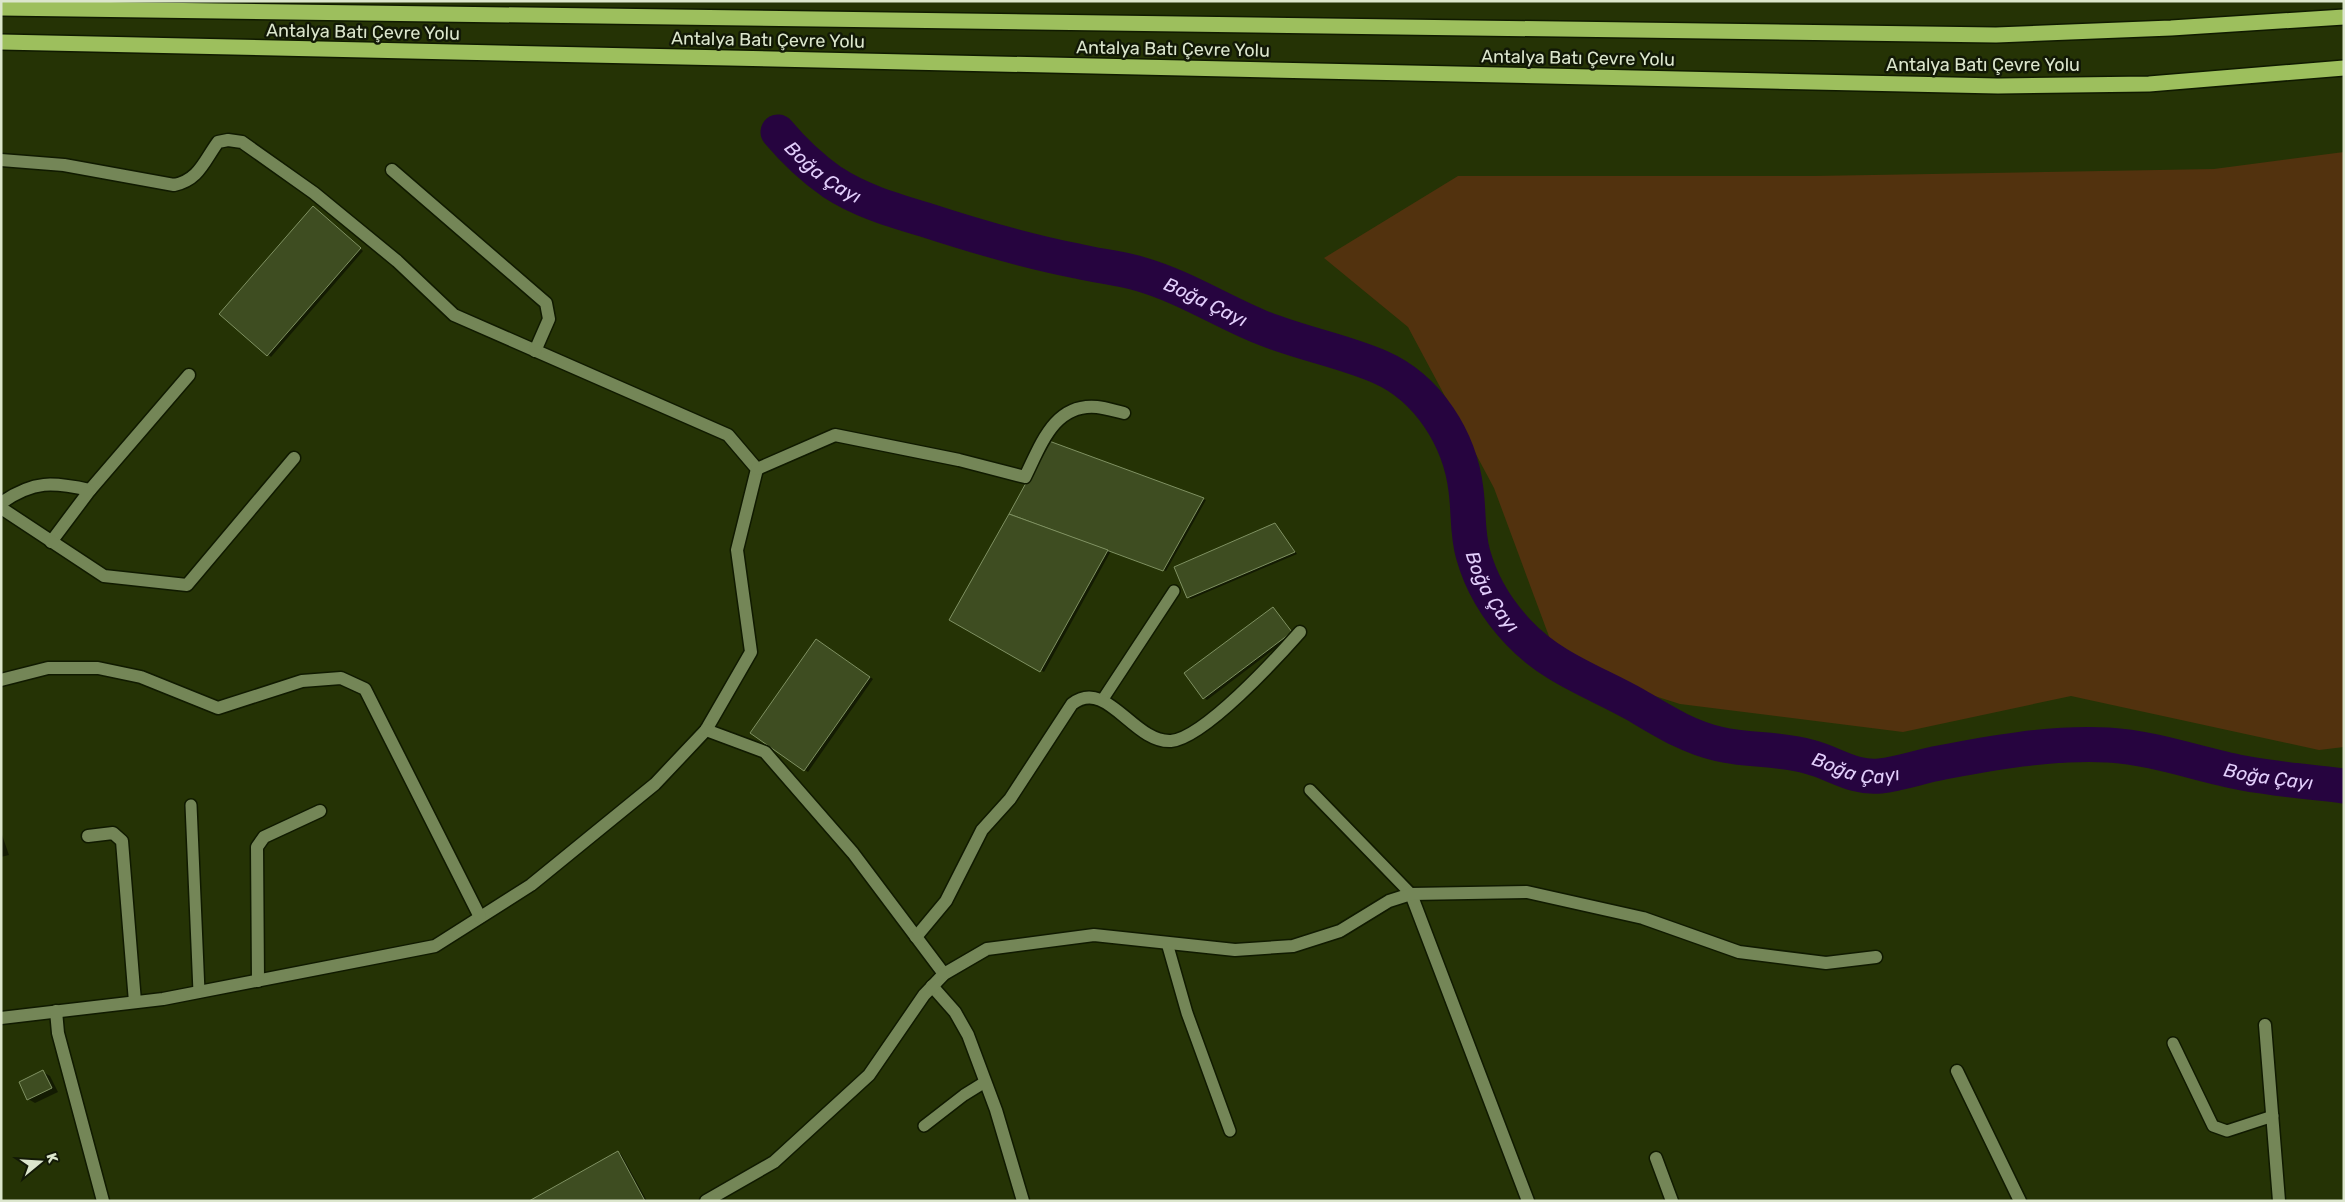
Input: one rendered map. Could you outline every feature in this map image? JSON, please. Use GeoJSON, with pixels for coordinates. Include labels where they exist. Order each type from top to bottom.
{"type":"FeatureCollection","features":[{"type":"Feature","properties":{"kind":"highway","name":"Antalya Batı Çevre Yolu"},"geometry":{"type":"LineString","coordinates":[[1,8],[1996,35],[2171,28],[2344,17]]}},
{"type":"Feature","properties":{"kind":"highway","name":"Antalya Batı Çevre Yolu"},"geometry":{"type":"LineString","coordinates":[[1,42],[1998,86],[2149,84],[2344,68]]}},
{"type":"Feature","properties":{"kind":"street"},"geometry":{"type":"LineString","coordinates":[[1,160],[64,165],[174,186],[186,183],[195,177],[218,142],[228,140],[242,142],[314,193],[397,261],[454,315],[728,434],[757,469]]}},
{"type":"Feature","properties":{"kind":"street"},"geometry":{"type":"LineString","coordinates":[[392,170],[546,303],[549,319],[534,351]]}},
{"type":"Feature","properties":{"kind":"street"},"geometry":{"type":"LineString","coordinates":[[51,542],[90,490],[189,375]]}},
{"type":"Feature","properties":{"kind":"street"},"geometry":{"type":"LineString","coordinates":[[757,469],[835,435],[959,460],[1025,476],[1056,420],[1079,408],[1097,407],[1124,413]]}},
{"type":"Feature","properties":{"kind":"street"},"geometry":{"type":"LineString","coordinates":[[1,508],[104,576],[187,585],[294,458]]}},
{"type":"Feature","properties":{"kind":"street"},"geometry":{"type":"LineString","coordinates":[[1,1018],[135,1002],[199,992],[436,946],[530,885],[655,784],[706,730],[751,652],[737,550],[757,469]]}},
{"type":"Feature","properties":{"kind":"street"},"geometry":{"type":"LineString","coordinates":[[1,503],[19,490],[41,485],[60,483],[90,490]]}},
{"type":"Feature","properties":{"kind":"street"},"geometry":{"type":"LineString","coordinates":[[916,937],[946,901],[982,830],[1010,799],[1072,704],[1086,698],[1103,698],[1145,735],[1164,741],[1179,739],[1209,721],[1272,664],[1300,632]]}},
{"type":"Feature","properties":{"kind":"street"},"geometry":{"type":"LineString","coordinates":[[1,680],[48,668],[98,668],[142,677],[218,708],[302,682],[341,678],[365,689],[480,918]]}},
{"type":"Feature","properties":{"kind":"street"},"geometry":{"type":"LineString","coordinates":[[706,730],[766,752],[853,853],[944,974]]}},
{"type":"Feature","properties":{"kind":"street"},"geometry":{"type":"LineString","coordinates":[[258,981],[257,847],[264,837],[320,811]]}},
{"type":"Feature","properties":{"kind":"street"},"geometry":{"type":"LineString","coordinates":[[88,836],[113,833],[122,841],[135,1002]]}},
{"type":"Feature","properties":{"kind":"street"},"geometry":{"type":"LineString","coordinates":[[706,1201],[774,1162],[868,1075],[932,986],[944,974],[988,949],[1094,935],[1236,950],[1293,946],[1340,931],[1389,901],[1411,894],[1527,892],[1643,918],[1739,952],[1826,963],[1876,957]]}},
{"type":"Feature","properties":{"kind":"street"},"geometry":{"type":"LineString","coordinates":[[1411,894],[1528,1201]]}},
{"type":"Feature","properties":{"kind":"street"},"geometry":{"type":"LineString","coordinates":[[932,986],[954,1012],[968,1036],[996,1110],[1023,1201]]}},
{"type":"Feature","properties":{"kind":"street"},"geometry":{"type":"LineString","coordinates":[[56,1011],[58,1033],[103,1201]]}},
{"type":"Feature","properties":{"kind":"street"},"geometry":{"type":"LineString","coordinates":[[2265,1025],[2279,1201]]}},
{"type":"Feature","properties":{"kind":"street"},"geometry":{"type":"LineString","coordinates":[[1957,1071],[2020,1201]]}},
{"type":"Feature","properties":{"kind":"street"},"geometry":{"type":"LineString","coordinates":[[1656,1158],[1672,1201]]}},
{"type":"Feature","properties":{"kind":"lane"},"geometry":{"type":"LineString","coordinates":[[1103,698],[1174,591]]}},
{"type":"Feature","properties":{"kind":"lane"},"geometry":{"type":"LineString","coordinates":[[1310,790],[1411,894]]}},
{"type":"Feature","properties":{"kind":"lane"},"geometry":{"type":"LineString","coordinates":[[191,805],[199,992]]}},
{"type":"Feature","properties":{"kind":"lane"},"geometry":{"type":"LineString","coordinates":[[1166,943],[1187,1013],[1230,1131]]}},
{"type":"Feature","properties":{"kind":"lane"},"geometry":{"type":"LineString","coordinates":[[2173,1043],[2213,1126],[2227,1131],[2272,1116]]}},
{"type":"Feature","properties":{"kind":"lane"},"geometry":{"type":"LineString","coordinates":[[924,1126],[964,1095],[985,1082]]}},
{"type":"Feature","properties":{"kind":"shaded area"},"geometry":{"type":"Polygon","coordinates":[[[2344,152],[2344,747],[2319,750],[2071,696],[1903,732],[1680,704],[1560,666],[1494,488],[1408,327],[1324,258],[1458,176],[1814,176],[2214,169],[2344,152]]]}},
{"type":"Feature","properties":{"kind":"building"},"geometry":{"type":"Polygon","coordinates":[[[313,206],[361,248],[267,356],[219,314],[313,206]]]}},
{"type":"Feature","properties":{"kind":"building"},"geometry":{"type":"Polygon","coordinates":[[[1049,441],[1204,498],[1163,571],[1009,514],[1049,441]]]}},
{"type":"Feature","properties":{"kind":"building"},"geometry":{"type":"Polygon","coordinates":[[[1009,514],[1108,550],[1040,672],[949,620],[1009,514]]]}},
{"type":"Feature","properties":{"kind":"building"},"geometry":{"type":"Polygon","coordinates":[[[1275,523],[1295,552],[1187,598],[1174,567],[1275,523]]]}},
{"type":"Feature","properties":{"kind":"building"},"geometry":{"type":"Polygon","coordinates":[[[1273,607],[1292,632],[1203,699],[1184,673],[1273,607]]]}},
{"type":"Feature","properties":{"kind":"building"},"geometry":{"type":"Polygon","coordinates":[[[816,639],[870,677],[804,771],[750,733],[816,639]]]}},
{"type":"Feature","properties":{"kind":"building"},"geometry":{"type":"Polygon","coordinates":[[[43,1070],[52,1088],[27,1100],[19,1082],[43,1070]]]}},
{"type":"Feature","properties":{"kind":"building"},"geometry":{"type":"Polygon","coordinates":[[[618,1151],[645,1201],[529,1201],[618,1151]]]}},
{"type":"Feature","properties":{"kind":"waterway","name":"Boğa Çayı"},"geometry":{"type":"LineString","coordinates":[[778,132],[817,171],[854,195],[901,213],[1020,248],[1132,272],[1155,279],[1185,291],[1258,326],[1365,361],[1397,376],[1427,402],[1449,434],[1463,471],[1470,538],[1476,565],[1491,596],[1511,624],[1545,656],[1574,674],[1636,705],[1676,728],[1697,737],[1730,746],[1799,754],[1853,773],[1871,776],[1894,774],[1934,764],[1999,752],[2065,745],[2108,745],[2143,749],[2243,773],[2344,786]]}}]}
